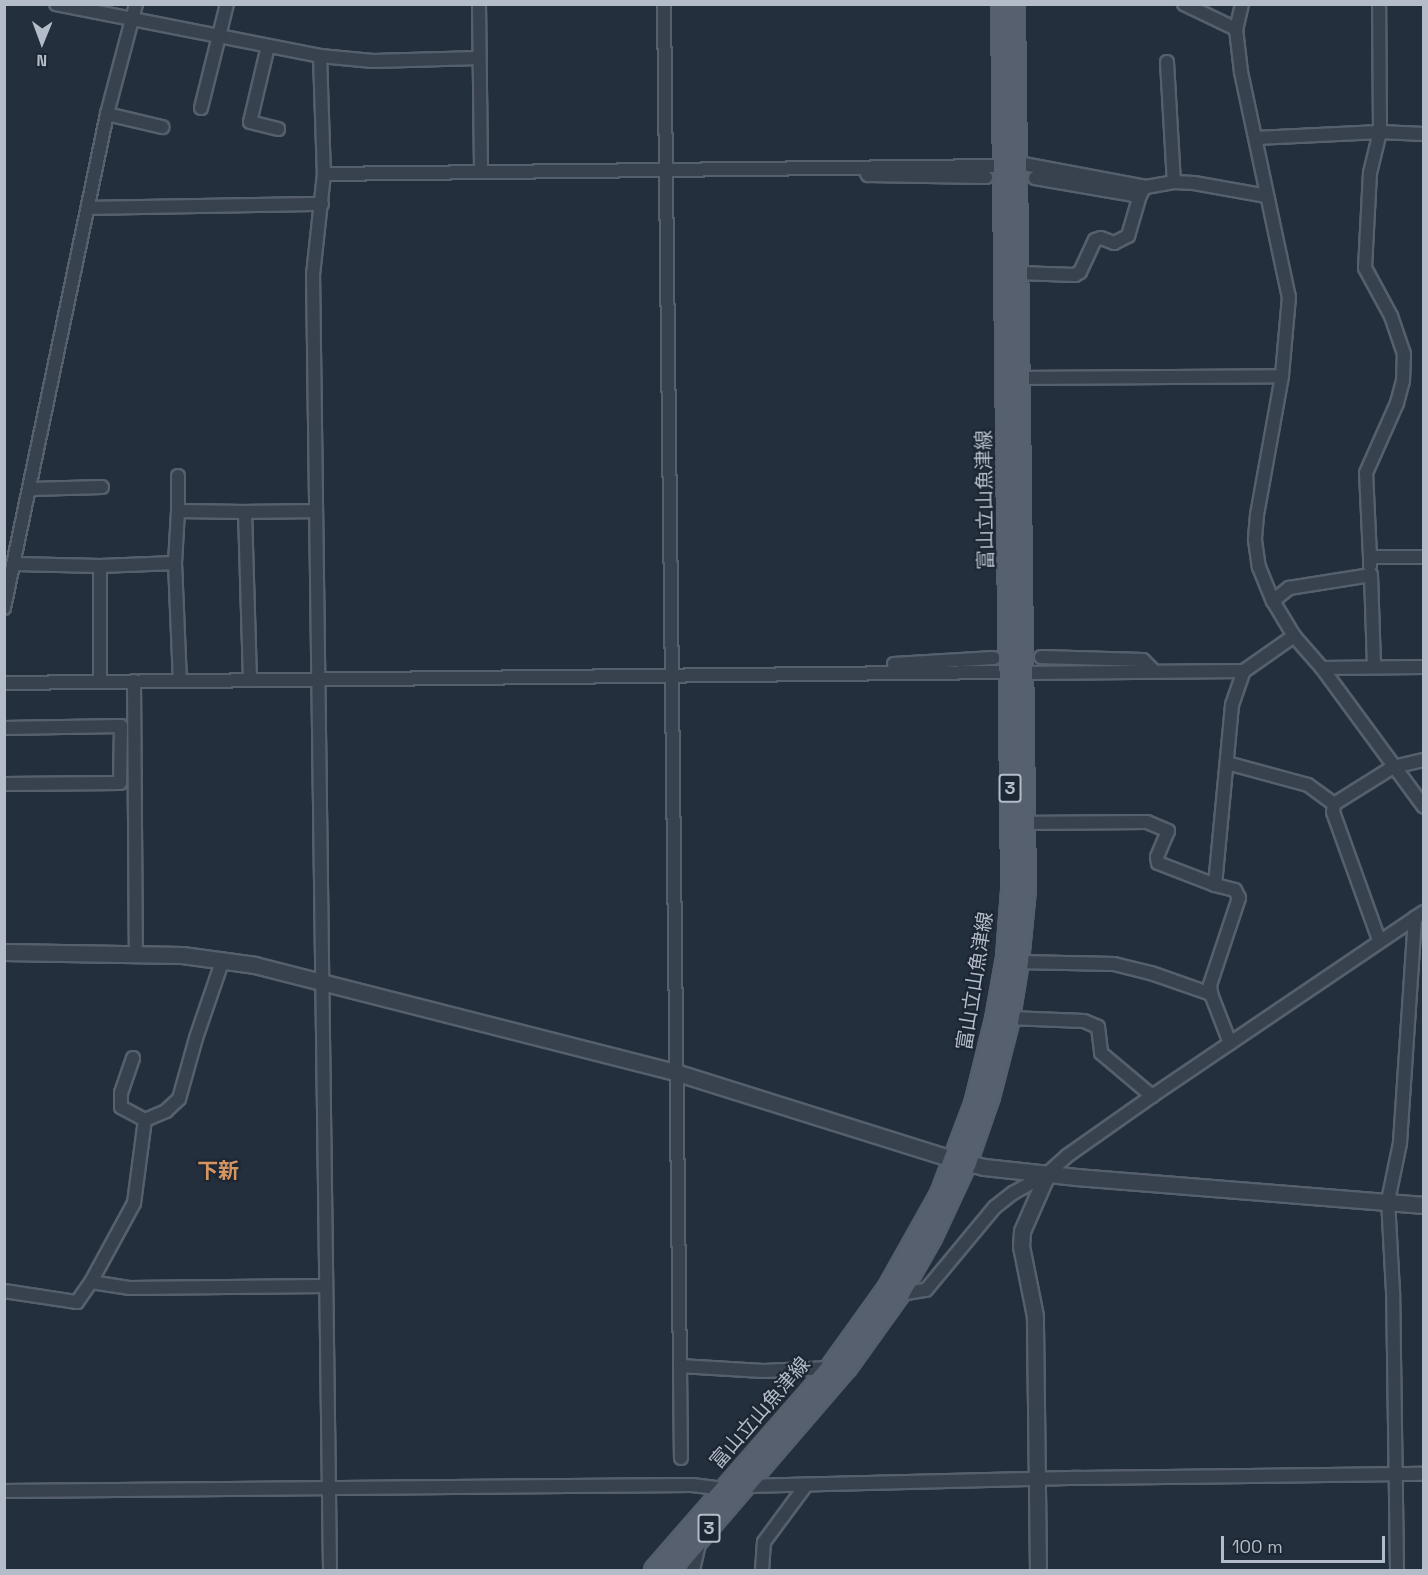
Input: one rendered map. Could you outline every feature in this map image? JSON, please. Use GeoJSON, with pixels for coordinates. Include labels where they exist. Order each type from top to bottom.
{"type":"FeatureCollection","features":[{"type":"Feature","properties":{"kind":"main road","name":"富山立山魚津線"},"geometry":{"type":"LineString","coordinates":[[1001,4],[1019,273],[1021,378],[1017,672]]}},
{"type":"Feature","properties":{"kind":"main road","name":"富山立山魚津線"},"geometry":{"type":"LineString","coordinates":[[673,1570],[746,1486],[838,1368],[900,1294],[932,1238],[959,1161],[974,1104],[1006,957],[1018,823],[1010,164],[1015,4]]}},
{"type":"Feature","properties":{"kind":"main road","name":"富山立山魚津線"},"geometry":{"type":"LineString","coordinates":[[654,1570],[724,1489],[838,1368],[919,1234],[959,1161],[990,1097],[1009,1018],[1019,962],[1026,889],[1018,823]]}},
{"type":"Feature","properties":{"kind":"street"},"geometry":{"type":"LineString","coordinates":[[56,4],[321,56],[373,61],[479,58]]}},
{"type":"Feature","properties":{"kind":"street"},"geometry":{"type":"LineString","coordinates":[[4,608],[90,208],[107,114],[136,4]]}},
{"type":"Feature","properties":{"kind":"street"},"geometry":{"type":"LineString","coordinates":[[201,108],[227,4]]}},
{"type":"Feature","properties":{"kind":"street"},"geometry":{"type":"LineString","coordinates":[[479,4],[481,171]]}},
{"type":"Feature","properties":{"kind":"street"},"geometry":{"type":"LineString","coordinates":[[664,4],[681,1458]]}},
{"type":"Feature","properties":{"kind":"street"},"geometry":{"type":"LineString","coordinates":[[1184,4],[1236,29]]}},
{"type":"Feature","properties":{"kind":"street"},"geometry":{"type":"LineString","coordinates":[[1242,4],[1236,29],[1241,72],[1289,297],[1282,376],[1257,515],[1255,540],[1259,567],[1273,601],[1294,636],[1322,668],[1424,807]]}},
{"type":"Feature","properties":{"kind":"street"},"geometry":{"type":"LineString","coordinates":[[1374,667],[1366,473],[1397,403],[1403,381],[1404,354],[1391,316],[1365,268],[1370,173],[1380,132],[1379,4]]}},
{"type":"Feature","properties":{"kind":"street"},"geometry":{"type":"LineString","coordinates":[[268,46],[250,122],[278,129]]}},
{"type":"Feature","properties":{"kind":"street"},"geometry":{"type":"LineString","coordinates":[[321,56],[324,174],[313,275],[330,1570]]}},
{"type":"Feature","properties":{"kind":"street"},"geometry":{"type":"LineString","coordinates":[[1167,62],[1174,182]]}},
{"type":"Feature","properties":{"kind":"street"},"geometry":{"type":"LineString","coordinates":[[107,114],[162,127]]}},
{"type":"Feature","properties":{"kind":"street"},"geometry":{"type":"LineString","coordinates":[[1256,138],[1380,132],[1424,134]]}},
{"type":"Feature","properties":{"kind":"street"},"geometry":{"type":"LineString","coordinates":[[324,174],[1010,164],[1143,191]]}},
{"type":"Feature","properties":{"kind":"street"},"geometry":{"type":"LineString","coordinates":[[862,167],[868,175],[986,177]]}},
{"type":"Feature","properties":{"kind":"street"},"geometry":{"type":"LineString","coordinates":[[1035,178],[1143,191],[1174,182],[1267,196]]}},
{"type":"Feature","properties":{"kind":"street"},"geometry":{"type":"LineString","coordinates":[[1019,273],[1075,275],[1080,272],[1095,240],[1101,238],[1114,243],[1128,236],[1143,191]]}},
{"type":"Feature","properties":{"kind":"street"},"geometry":{"type":"LineString","coordinates":[[90,208],[322,204]]}},
{"type":"Feature","properties":{"kind":"street"},"geometry":{"type":"LineString","coordinates":[[1021,378],[1282,376]]}},
{"type":"Feature","properties":{"kind":"street"},"geometry":{"type":"LineString","coordinates":[[178,476],[176,563],[180,681]]}},
{"type":"Feature","properties":{"kind":"street"},"geometry":{"type":"LineString","coordinates":[[31,489],[102,487]]}},
{"type":"Feature","properties":{"kind":"street"},"geometry":{"type":"LineString","coordinates":[[178,511],[316,511]]}},
{"type":"Feature","properties":{"kind":"street"},"geometry":{"type":"LineString","coordinates":[[245,512],[250,680]]}},
{"type":"Feature","properties":{"kind":"street"},"geometry":{"type":"LineString","coordinates":[[1370,557],[1424,557]]}},
{"type":"Feature","properties":{"kind":"street"},"geometry":{"type":"LineString","coordinates":[[15,564],[100,566],[176,563]]}},
{"type":"Feature","properties":{"kind":"street"},"geometry":{"type":"LineString","coordinates":[[100,566],[100,681]]}},
{"type":"Feature","properties":{"kind":"street"},"geometry":{"type":"LineString","coordinates":[[1273,601],[1289,588],[1371,575]]}},
{"type":"Feature","properties":{"kind":"street"},"geometry":{"type":"LineString","coordinates":[[1215,885],[1232,705],[1244,671],[1294,636]]}},
{"type":"Feature","properties":{"kind":"street"},"geometry":{"type":"LineString","coordinates":[[1041,657],[1143,660],[1153,670]]}},
{"type":"Feature","properties":{"kind":"street"},"geometry":{"type":"LineString","coordinates":[[880,672],[891,664],[994,658]]}},
{"type":"Feature","properties":{"kind":"street"},"geometry":{"type":"LineString","coordinates":[[1322,668],[1424,667]]}},
{"type":"Feature","properties":{"kind":"street"},"geometry":{"type":"LineString","coordinates":[[4,683],[880,672],[1244,671]]}},
{"type":"Feature","properties":{"kind":"street"},"geometry":{"type":"LineString","coordinates":[[134,681],[136,954]]}},
{"type":"Feature","properties":{"kind":"street"},"geometry":{"type":"LineString","coordinates":[[4,728],[121,726],[120,783],[4,784]]}},
{"type":"Feature","properties":{"kind":"street"},"geometry":{"type":"LineString","coordinates":[[1334,804],[1393,767],[1424,760]]}},
{"type":"Feature","properties":{"kind":"street"},"geometry":{"type":"LineString","coordinates":[[1227,763],[1308,785],[1334,804]]}},
{"type":"Feature","properties":{"kind":"street"},"geometry":{"type":"LineString","coordinates":[[1334,804],[1333,812],[1379,940]]}},
{"type":"Feature","properties":{"kind":"street"},"geometry":{"type":"LineString","coordinates":[[1018,823],[1147,822],[1168,831],[1157,857],[1158,863],[1215,885],[1235,890],[1239,898],[1210,985],[1210,994],[1230,1043]]}},
{"type":"Feature","properties":{"kind":"street"},"geometry":{"type":"LineString","coordinates":[[900,1294],[926,1290],[995,1207],[1013,1193],[1047,1174],[1067,1156],[1152,1096],[1419,915]]}},
{"type":"Feature","properties":{"kind":"street"},"geometry":{"type":"LineString","coordinates":[[1397,1570],[1393,1292],[1388,1201],[1400,1143],[1419,915]]}},
{"type":"Feature","properties":{"kind":"street"},"geometry":{"type":"LineString","coordinates":[[4,952],[136,954],[223,959],[323,982],[678,1073],[959,1161],[1047,1174],[1424,1205]]}},
{"type":"Feature","properties":{"kind":"street"},"geometry":{"type":"LineString","coordinates":[[145,1120],[166,1111],[179,1099],[196,1038],[223,959]]}},
{"type":"Feature","properties":{"kind":"street"},"geometry":{"type":"LineString","coordinates":[[1019,962],[1114,964],[1151,973],[1210,994]]}},
{"type":"Feature","properties":{"kind":"street"},"geometry":{"type":"LineString","coordinates":[[1009,1018],[1084,1021],[1098,1027],[1101,1053],[1152,1096]]}},
{"type":"Feature","properties":{"kind":"street"},"geometry":{"type":"LineString","coordinates":[[133,1058],[122,1093],[121,1107],[145,1120]]}},
{"type":"Feature","properties":{"kind":"street"},"geometry":{"type":"LineString","coordinates":[[4,1291],[76,1302],[91,1282],[134,1203],[145,1120]]}},
{"type":"Feature","properties":{"kind":"street"},"geometry":{"type":"LineString","coordinates":[[1038,1570],[1035,1316],[1021,1246],[1022,1231],[1047,1174]]}},
{"type":"Feature","properties":{"kind":"street"},"geometry":{"type":"LineString","coordinates":[[91,1282],[129,1288],[325,1286]]}},
{"type":"Feature","properties":{"kind":"street"},"geometry":{"type":"LineString","coordinates":[[680,1366],[763,1371],[838,1368]]}},
{"type":"Feature","properties":{"kind":"street"},"geometry":{"type":"LineString","coordinates":[[746,1486],[1037,1479],[1424,1474]]}},
{"type":"Feature","properties":{"kind":"street"},"geometry":{"type":"LineString","coordinates":[[4,1491],[692,1485],[724,1489]]}},
{"type":"Feature","properties":{"kind":"street"},"geometry":{"type":"LineString","coordinates":[[762,1570],[760,1568],[764,1542],[806,1485]]}},
{"type":"Feature","properties":{"kind":"street"},"geometry":{"type":"LineString","coordinates":[[693,1570],[699,1539]]}},
{"type":"Feature","properties":{"kind":"district","name":"下新"},"geometry":{"type":"Point","coordinates":[218,1171]}}]}
